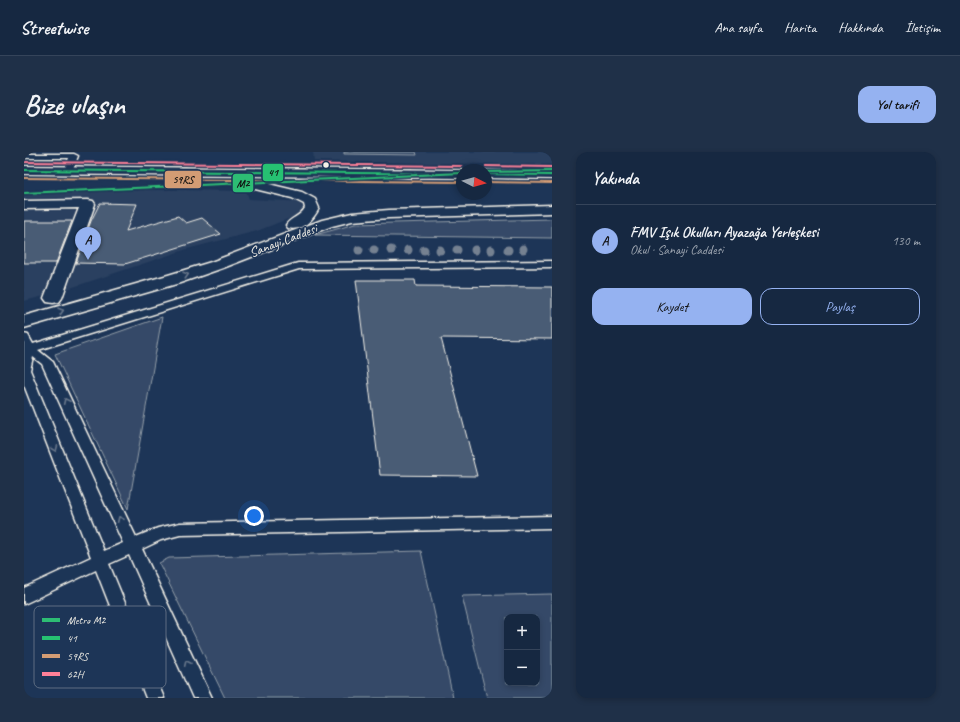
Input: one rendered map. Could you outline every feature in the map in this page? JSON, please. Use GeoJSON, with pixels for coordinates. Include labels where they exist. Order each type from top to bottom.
{"type":"FeatureCollection","features":[{"type":"Feature","properties":{"kind":"street"},"geometry":{"type":"LineString","coordinates":[[24,170],[456,174]]}},
{"type":"Feature","properties":{"kind":"street"},"geometry":{"type":"LineString","coordinates":[[492,174],[552,175]]}},
{"type":"Feature","properties":{"kind":"street"},"geometry":{"type":"LineString","coordinates":[[24,183],[456,187]]}},
{"type":"Feature","properties":{"kind":"street"},"geometry":{"type":"LineString","coordinates":[[256,185],[297,195],[310,202],[312,208],[308,216],[293,225]]}},
{"type":"Feature","properties":{"kind":"street"},"geometry":{"type":"LineString","coordinates":[[492,187],[552,187]]}},
{"type":"Feature","properties":{"kind":"street","name":"Sanayi Caddesi"},"geometry":{"type":"LineString","coordinates":[[31,304],[151,271],[335,212],[366,208],[552,202]]}},
{"type":"Feature","properties":{"kind":"street"},"geometry":{"type":"LineString","coordinates":[[24,205],[88,204],[53,298]]}},
{"type":"Feature","properties":{"kind":"street","name":"Sanayi Caddesi"},"geometry":{"type":"LineString","coordinates":[[24,322],[174,279],[217,265],[327,223],[352,217],[389,214],[552,209]]}},
{"type":"Feature","properties":{"kind":"lane"},"geometry":{"type":"LineString","coordinates":[[24,156],[74,156],[68,171]]}},
{"type":"Feature","properties":{"kind":"lane"},"geometry":{"type":"LineString","coordinates":[[26,346],[298,266],[552,264]]}},
{"type":"Feature","properties":{"kind":"lane"},"geometry":{"type":"LineString","coordinates":[[26,346],[47,362],[161,606]]}},
{"type":"Feature","properties":{"kind":"lane"},"geometry":{"type":"LineString","coordinates":[[26,346],[24,370],[118,606]]}},
{"type":"Feature","properties":{"kind":"lane"},"geometry":{"type":"LineString","coordinates":[[24,596],[158,534],[180,529],[552,522]]}},
{"type":"Feature","properties":{"kind":"lane"},"geometry":{"type":"LineString","coordinates":[[166,618],[203,698]]}},
{"type":"Feature","properties":{"kind":"lane"},"geometry":{"type":"LineString","coordinates":[[151,688],[155,698]]}},
{"type":"Feature","properties":{"kind":"shaded area"},"geometry":{"type":"Polygon","coordinates":[[[313,152],[552,152],[552,165],[314,161],[313,152]]]}},
{"type":"Feature","properties":{"kind":"shaded area"},"geometry":{"type":"Polygon","coordinates":[[[344,152],[416,152],[417,155],[344,154],[344,152]]]}},
{"type":"Feature","properties":{"kind":"shaded area"},"geometry":{"type":"Polygon","coordinates":[[[24,191],[246,191],[249,199],[304,202],[308,211],[257,231],[187,249],[52,294],[24,301],[24,191]]]}},
{"type":"Feature","properties":{"kind":"shaded area"},"geometry":{"type":"Polygon","coordinates":[[[552,219],[552,238],[315,235],[355,224],[552,219]]]}},
{"type":"Feature","properties":{"kind":"shaded area"},"geometry":{"type":"Polygon","coordinates":[[[162,317],[128,509],[55,354],[162,317]]]}},
{"type":"Feature","properties":{"kind":"shaded area"},"geometry":{"type":"Polygon","coordinates":[[[421,551],[453,698],[225,698],[159,563],[169,558],[421,551]]]}},
{"type":"Feature","properties":{"kind":"shaded area"},"geometry":{"type":"Polygon","coordinates":[[[552,594],[552,698],[487,698],[462,596],[552,594]]]}},
{"type":"Feature","properties":{"kind":"building"},"geometry":{"type":"Polygon","coordinates":[[[100,203],[137,204],[126,231],[178,216],[186,223],[202,218],[221,234],[125,264],[76,263],[91,221],[100,203]]]}},
{"type":"Feature","properties":{"kind":"building"},"geometry":{"type":"Polygon","coordinates":[[[24,221],[72,221],[56,263],[24,263],[24,221]]]}},
{"type":"Feature","properties":{"kind":"building"},"geometry":{"type":"Polygon","coordinates":[[[356,280],[415,280],[416,286],[552,287],[552,339],[441,338],[477,476],[380,475],[356,280]]]}},
{"type":"Feature","properties":{"kind":"metro line","name":"M2"},"geometry":{"type":"LineString","coordinates":[[492,172],[552,171]]}},
{"type":"Feature","properties":{"kind":"metro line","name":"M2"},"geometry":{"type":"LineString","coordinates":[[24,193],[456,173]]}},
{"type":"Feature","properties":{"kind":"transit line","name":"62H"},"geometry":{"type":"LineString","coordinates":[[24,162],[456,166]]}},
{"type":"Feature","properties":{"kind":"transit line","name":"62H"},"geometry":{"type":"LineString","coordinates":[[492,166],[552,167]]}},
{"type":"Feature","properties":{"kind":"transit line","name":"41"},"geometry":{"type":"LineString","coordinates":[[24,170],[456,174]]}},
{"type":"Feature","properties":{"kind":"transit line","name":"41"},"geometry":{"type":"LineString","coordinates":[[492,174],[552,175]]}},
{"type":"Feature","properties":{"kind":"transit line","name":"59RS"},"geometry":{"type":"LineString","coordinates":[[24,178],[456,182]]}},
{"type":"Feature","properties":{"kind":"transit line","name":"59RS"},"geometry":{"type":"LineString","coordinates":[[492,182],[552,183]]}},
{"type":"Feature","properties":{"kind":"place","name":"FMV Işık Okulları Ayazağa Yerleşkesi"},"geometry":{"type":"Point","coordinates":[88,260]}}]}
